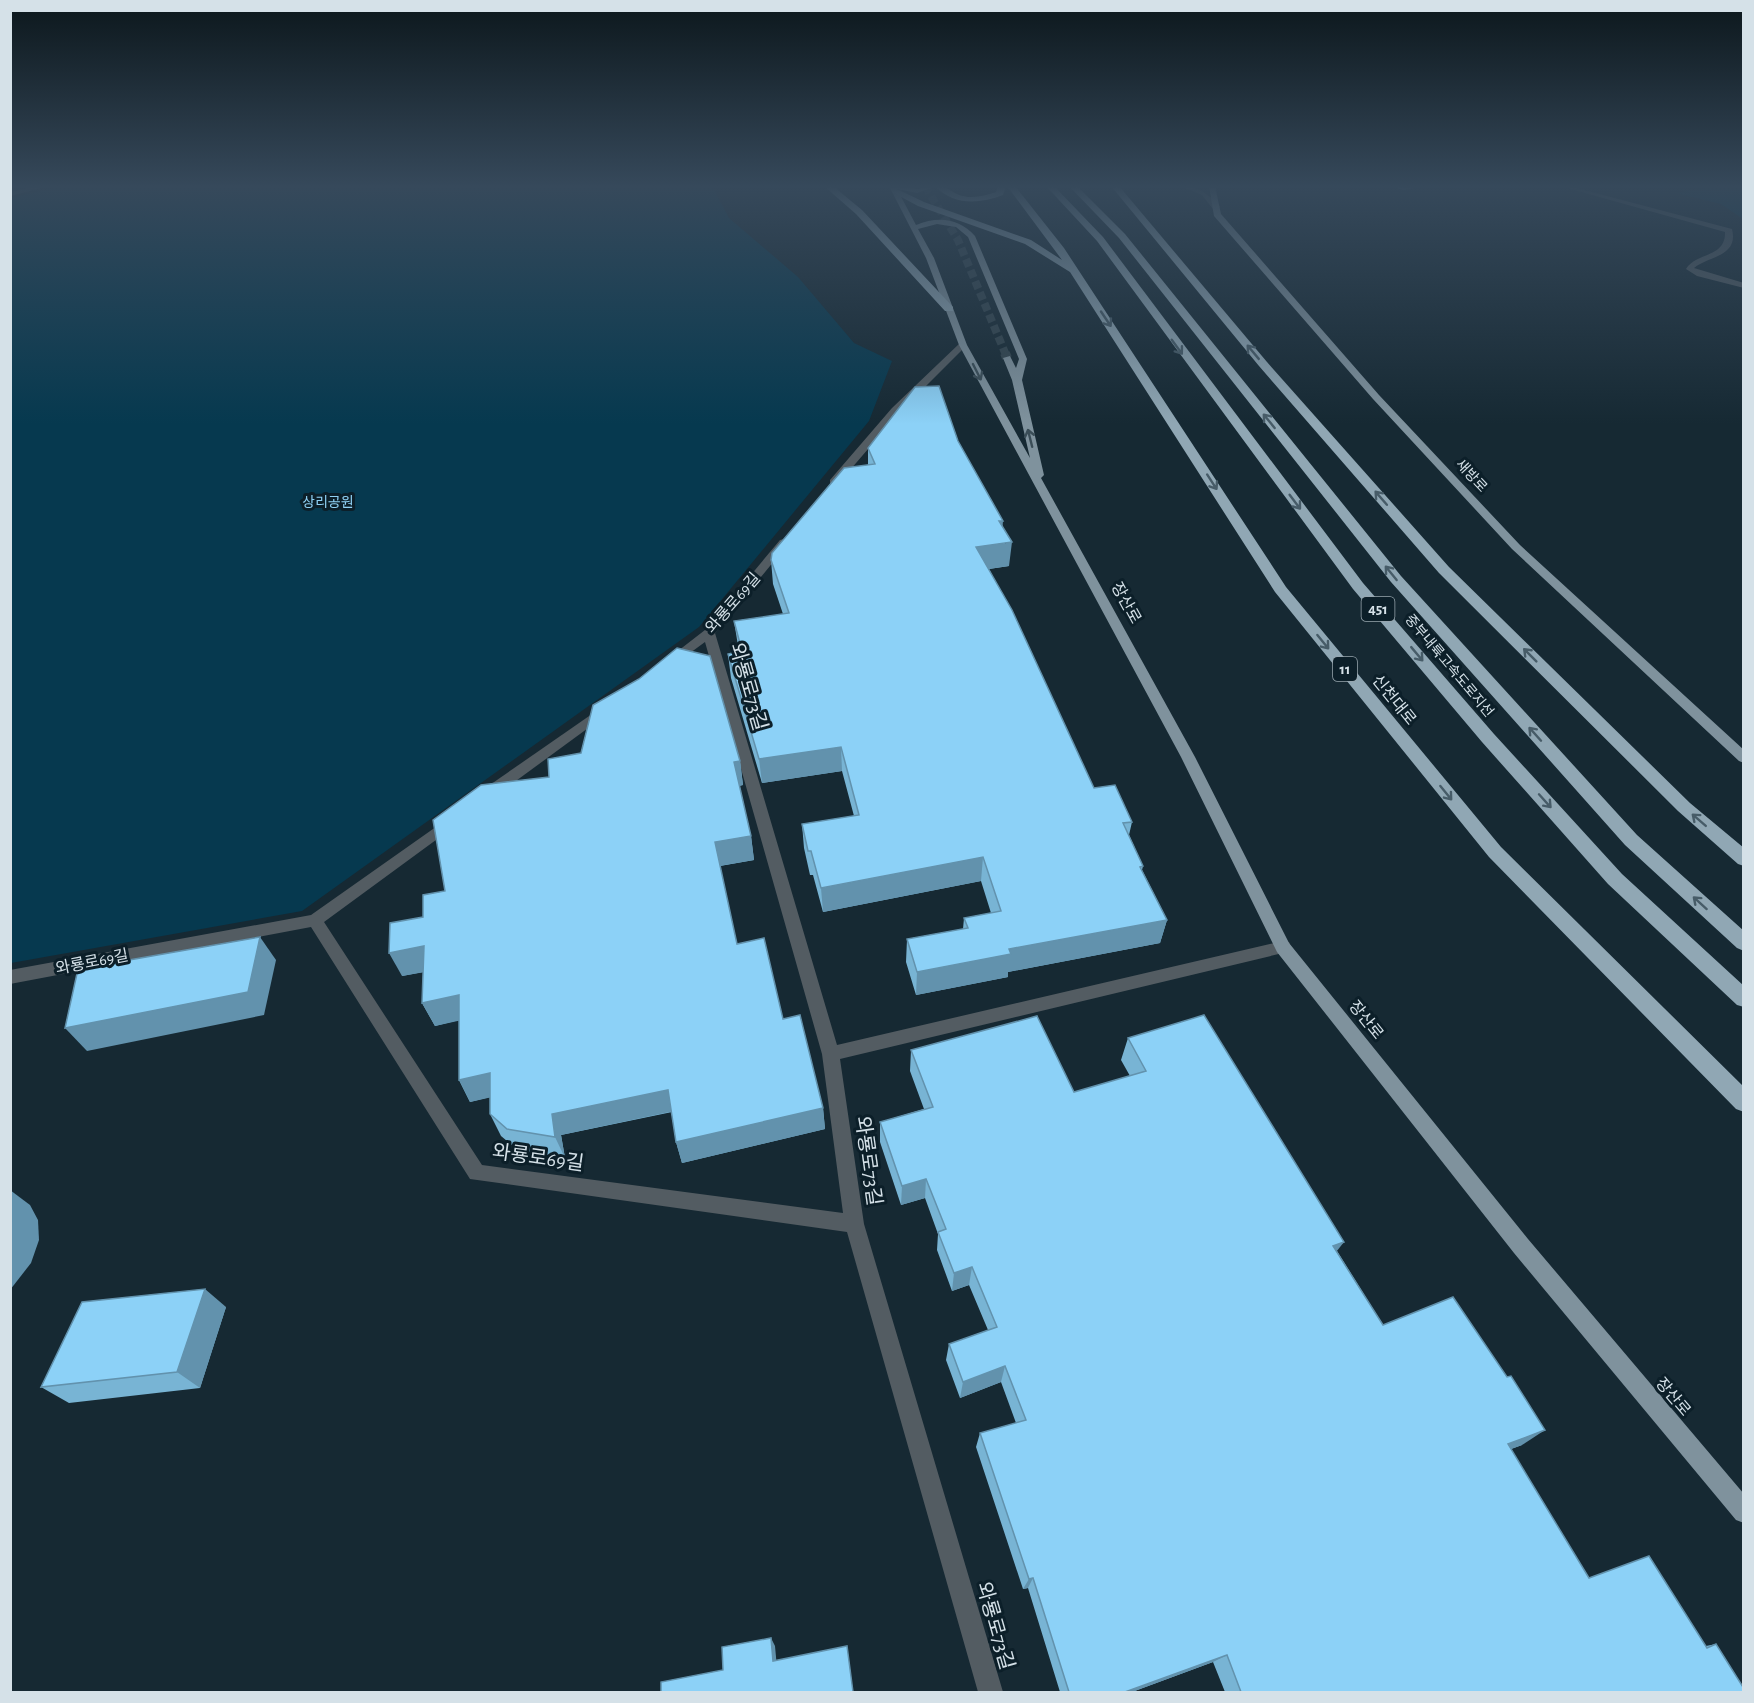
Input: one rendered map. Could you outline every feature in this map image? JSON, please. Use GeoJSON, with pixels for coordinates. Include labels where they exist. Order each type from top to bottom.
{"type":"FeatureCollection","features":[{"type":"Feature","properties":{"kind":"highway"},"geometry":{"type":"LineString","coordinates":[[909,265],[949,309]]}},
{"type":"Feature","properties":{"kind":"highway"},"geometry":{"type":"LineString","coordinates":[[1063,265],[1076,274]]}},
{"type":"Feature","properties":{"kind":"highway","name":"신천대로"},"geometry":{"type":"LineString","coordinates":[[1070,265],[1280,589],[1495,852],[1743,1102]]}},
{"type":"Feature","properties":{"kind":"highway","name":"중부내륙고속도로지선"},"geometry":{"type":"LineString","coordinates":[[1119,265],[1196,371],[1373,604],[1488,738],[1616,879],[1743,999]]}},
{"type":"Feature","properties":{"kind":"highway","name":"중부내륙고속도로지선"},"geometry":{"type":"LineString","coordinates":[[1146,265],[1396,579],[1631,840],[1743,943]]}},
{"type":"Feature","properties":{"kind":"highway"},"geometry":{"type":"LineString","coordinates":[[1181,265],[1263,364],[1444,570],[1684,807],[1743,859]]}},
{"type":"Feature","properties":{"kind":"main road","name":"장산로"},"geometry":{"type":"LineString","coordinates":[[933,265],[963,345],[1188,757],[1283,947],[1521,1246],[1743,1512]]}},
{"type":"Feature","properties":{"kind":"main road"},"geometry":{"type":"LineString","coordinates":[[984,265],[1023,359],[1017,381]]}},
{"type":"Feature","properties":{"kind":"main road","name":"새방로"},"geometry":{"type":"LineString","coordinates":[[1262,265],[1376,397],[1516,547],[1743,758]]}},
{"type":"Feature","properties":{"kind":"main road","name":"장산로"},"geometry":{"type":"LineString","coordinates":[[1007,358],[1017,381],[1044,495]]}},
{"type":"Feature","properties":{"kind":"street"},"geometry":{"type":"LineString","coordinates":[[1692,265],[1690,269],[1700,274],[1743,286]]}},
{"type":"Feature","properties":{"kind":"street"},"geometry":{"type":"LineString","coordinates":[[828,489],[888,417],[929,374],[963,345]]}},
{"type":"Feature","properties":{"kind":"street","name":"와룡로69길"},"geometry":{"type":"LineString","coordinates":[[661,668],[709,633],[791,534]]}},
{"type":"Feature","properties":{"kind":"street","name":"와룡로73길"},"geometry":{"type":"LineString","coordinates":[[709,633],[831,1054],[854,1224],[991,1692]]}},
{"type":"Feature","properties":{"kind":"street"},"geometry":{"type":"LineString","coordinates":[[479,801],[613,703]]}},
{"type":"Feature","properties":{"kind":"street","name":"와룡로69길"},"geometry":{"type":"LineString","coordinates":[[10,977],[315,920],[459,815]]}},
{"type":"Feature","properties":{"kind":"street","name":"와룡로69길"},"geometry":{"type":"LineString","coordinates":[[315,920],[477,1173],[854,1224]]}},
{"type":"Feature","properties":{"kind":"street"},"geometry":{"type":"LineString","coordinates":[[831,1054],[1283,947]]}},
{"type":"Feature","properties":{"kind":"green space","name":"상리공원"},"geometry":{"type":"Polygon","coordinates":[[[11,265],[785,265],[798,277],[854,343],[892,361],[869,421],[699,627],[302,911],[11,963],[11,265]]]}},
{"type":"Feature","properties":{"kind":"building"},"geometry":{"type":"Polygon","coordinates":[[[939,386],[958,441],[1003,521],[999,521],[1012,542],[976,547],[1012,610],[1094,788],[1115,785],[1132,822],[1123,823],[1143,866],[1140,867],[1167,920],[1009,949],[1011,954],[917,972],[907,939],[968,928],[964,918],[1001,911],[983,857],[821,888],[811,851],[808,851],[802,824],[859,815],[841,747],[759,759],[728,654],[742,651],[734,621],[789,613],[771,560],[772,553],[844,468],[875,464],[868,448],[915,387],[939,386]]]}},
{"type":"Feature","properties":{"kind":"building"},"geometry":{"type":"Polygon","coordinates":[[[677,648],[710,656],[740,761],[734,762],[751,836],[715,842],[737,944],[764,938],[783,1019],[800,1015],[823,1108],[676,1142],[668,1090],[552,1114],[555,1137],[507,1129],[490,1114],[490,1073],[459,1080],[459,995],[422,1003],[424,946],[389,953],[390,923],[423,917],[423,895],[445,891],[433,820],[481,785],[549,777],[548,759],[581,753],[593,705],[639,679],[677,648]]]}},
{"type":"Feature","properties":{"kind":"building"},"geometry":{"type":"Polygon","coordinates":[[[260,937],[248,992],[65,1028],[78,969],[260,937]]]}},
{"type":"Feature","properties":{"kind":"building"},"geometry":{"type":"Polygon","coordinates":[[[1204,1015],[1344,1242],[1333,1246],[1383,1325],[1453,1297],[1507,1377],[1511,1376],[1545,1430],[1508,1444],[1589,1578],[1649,1556],[1707,1648],[1716,1644],[1743,1687],[1743,1692],[1241,1692],[1227,1655],[1125,1692],[1069,1692],[1033,1578],[1029,1579],[980,1433],[1026,1420],[1005,1366],[963,1382],[949,1344],[997,1327],[972,1267],[954,1273],[938,1232],[946,1229],[926,1179],[902,1186],[880,1122],[933,1107],[911,1050],[1037,1016],[1074,1092],[1146,1071],[1128,1038],[1204,1015]]]}},
{"type":"Feature","properties":{"kind":"building"},"geometry":{"type":"Polygon","coordinates":[[[10,1197],[12,1221],[10,1225],[10,1197]]]}},
{"type":"Feature","properties":{"kind":"building"},"geometry":{"type":"Polygon","coordinates":[[[205,1289],[177,1372],[41,1387],[82,1302],[205,1289]]]}},
{"type":"Feature","properties":{"kind":"building"},"geometry":{"type":"Polygon","coordinates":[[[771,1638],[773,1661],[847,1646],[853,1692],[661,1692],[661,1682],[723,1670],[722,1647],[771,1638]]]}},
{"type":"Feature","properties":{"kind":"tunnel"},"geometry":{"type":"LineString","coordinates":[[969,265],[1006,355]]}},
{"type":"Feature","properties":{"kind":"tunnel"},"geometry":{"type":"LineString","coordinates":[[1005,353],[1007,358]]}}]}
